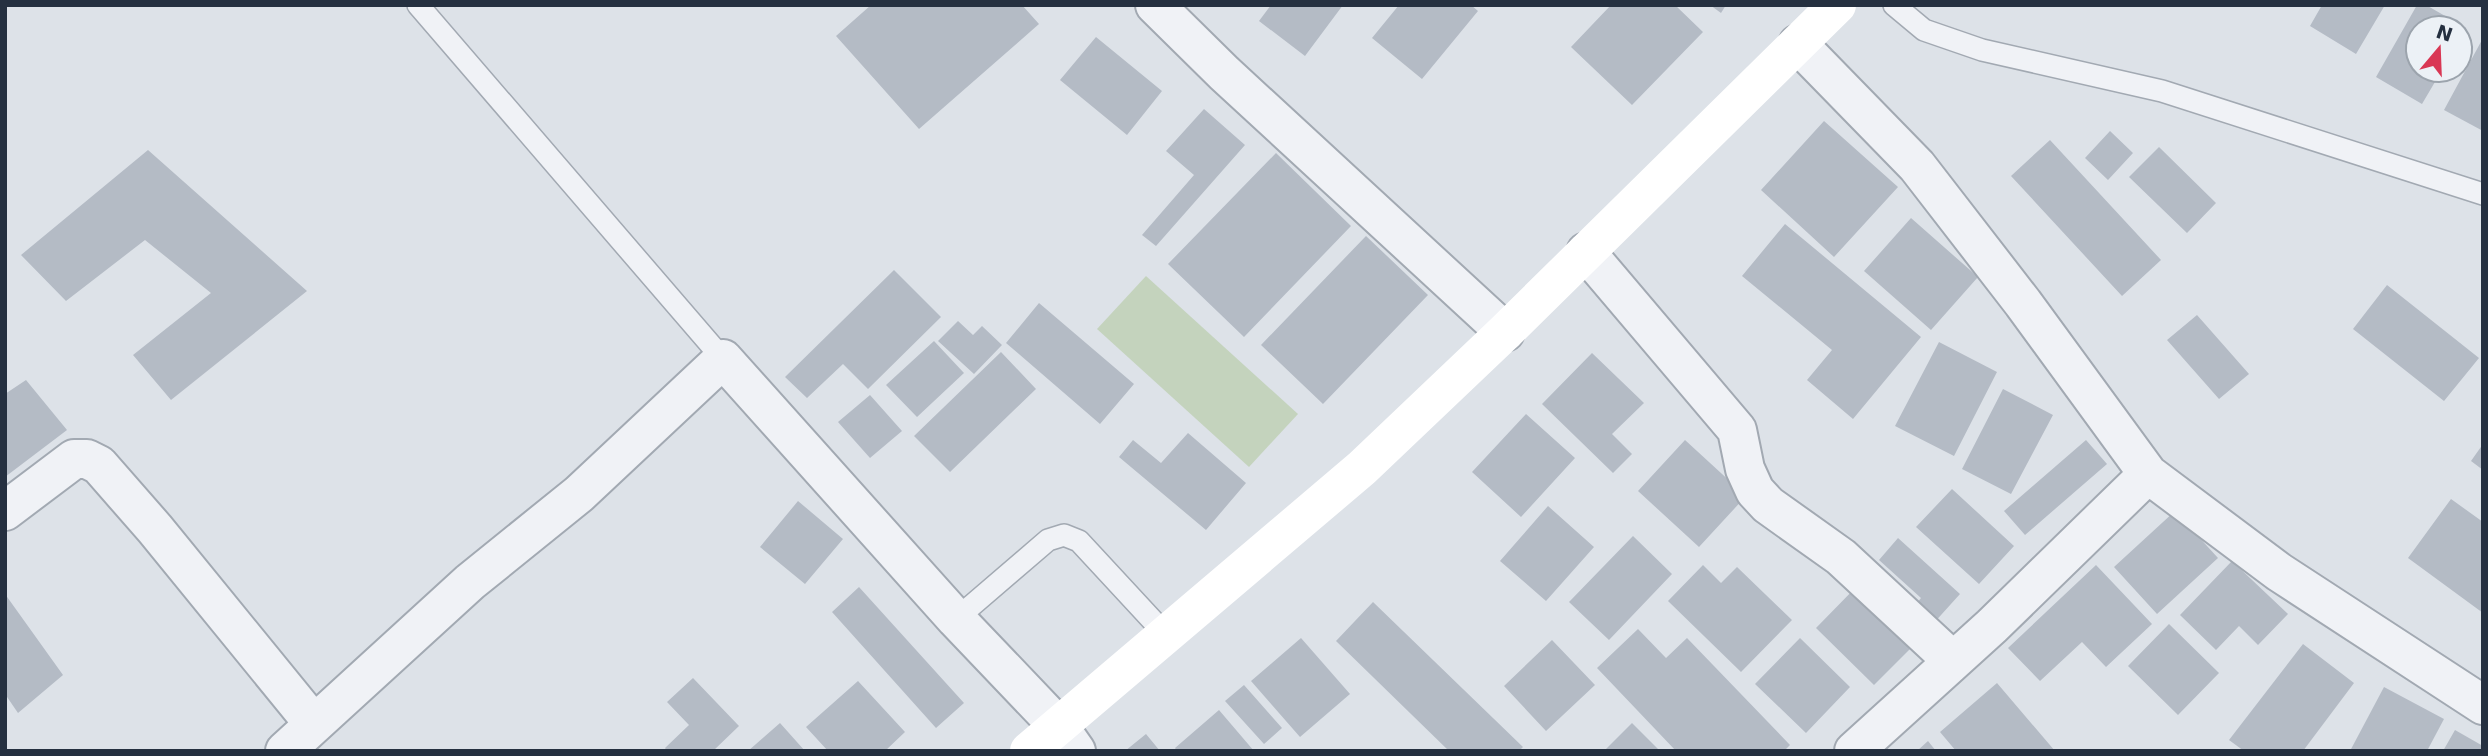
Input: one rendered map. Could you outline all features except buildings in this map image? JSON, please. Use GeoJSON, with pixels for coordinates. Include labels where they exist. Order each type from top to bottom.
{"type":"FeatureCollection","features":[{"type":"Feature","properties":{"kind":"main road"},"geometry":{"type":"LineString","coordinates":[[1029,751],[1068,739],[1167,636],[1362,468],[1505,332],[1837,5]]}},
{"type":"Feature","properties":{"kind":"street"},"geometry":{"type":"LineString","coordinates":[[1155,5],[1224,73],[1505,332]]}},
{"type":"Feature","properties":{"kind":"street"},"geometry":{"type":"LineString","coordinates":[[1798,44],[1917,166],[2148,474],[2279,572],[2483,705]]}},
{"type":"Feature","properties":{"kind":"street"},"geometry":{"type":"LineString","coordinates":[[1586,252],[1737,430],[1745,469],[1755,491],[1768,505],[1841,557],[1953,661]]}},
{"type":"Feature","properties":{"kind":"street"},"geometry":{"type":"LineString","coordinates":[[285,751],[470,582],[579,494],[723,359],[956,619],[1068,739]]}},
{"type":"Feature","properties":{"kind":"street"},"geometry":{"type":"LineString","coordinates":[[5,511],[74,459],[87,458],[99,465],[155,529],[314,724]]}},
{"type":"Feature","properties":{"kind":"street"},"geometry":{"type":"LineString","coordinates":[[1854,751],[1953,661],[2148,474]]}},
{"type":"Feature","properties":{"kind":"lane"},"geometry":{"type":"LineString","coordinates":[[418,5],[723,359]]}},
{"type":"Feature","properties":{"kind":"lane"},"geometry":{"type":"LineString","coordinates":[[1894,5],[1924,30],[1982,50],[2162,92],[2483,194]]}},
{"type":"Feature","properties":{"kind":"lane"},"geometry":{"type":"LineString","coordinates":[[956,619],[1048,540],[1064,535],[1079,541],[1167,636]]}},
{"type":"Feature","properties":{"kind":"green space"},"geometry":{"type":"Polygon","coordinates":[[[1146,276],[1298,414],[1249,467],[1097,329],[1146,276]]]}}]}
